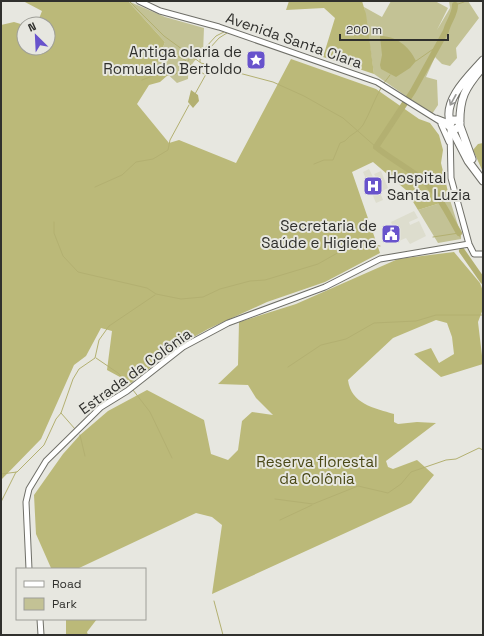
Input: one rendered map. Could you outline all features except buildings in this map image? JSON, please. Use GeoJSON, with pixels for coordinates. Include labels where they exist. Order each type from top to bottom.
{"type":"FeatureCollection","features":[{"type":"Feature","properties":{"kind":"main road"},"geometry":{"type":"LineString","coordinates":[[483,60],[459,89],[450,104],[448,111],[450,126],[462,150],[483,180]]}},
{"type":"Feature","properties":{"kind":"main road"},"geometry":{"type":"LineString","coordinates":[[475,169],[460,125],[459,107],[462,97],[471,81],[483,66]]}},
{"type":"Feature","properties":{"kind":"main road"},"geometry":{"type":"LineString","coordinates":[[450,126],[456,120],[460,125]]}},
{"type":"Feature","properties":{"kind":"street","name":"Avenida Santa Clara"},"geometry":{"type":"LineString","coordinates":[[139,1],[160,11],[219,27],[383,85],[441,124],[450,126]]}},
{"type":"Feature","properties":{"kind":"street","name":"Avenida Santa Clara"},"geometry":{"type":"LineString","coordinates":[[433,118],[450,126]]}},
{"type":"Feature","properties":{"kind":"street"},"geometry":{"type":"LineString","coordinates":[[441,124],[450,144]]}},
{"type":"Feature","properties":{"kind":"street"},"geometry":{"type":"LineString","coordinates":[[450,126],[451,178],[469,244],[474,254],[483,254]]}},
{"type":"Feature","properties":{"kind":"street","name":"Estrada da Colônia"},"geometry":{"type":"LineString","coordinates":[[28,568],[26,502],[31,484],[49,457],[101,407],[127,391],[183,347],[228,323],[325,287],[380,259],[469,244]]}},
{"type":"Feature","properties":{"kind":"street"},"geometry":{"type":"LineString","coordinates":[[40,620],[42,635]]}},
{"type":"Feature","properties":{"kind":"shaded area"},"geometry":{"type":"Polygon","coordinates":[[[380,36],[386,36],[397,40],[406,46],[416,61],[410,68],[396,77],[381,69],[380,65],[382,55],[380,36]]]}},
{"type":"Feature","properties":{"kind":"shaded area"},"geometry":{"type":"Polygon","coordinates":[[[191,90],[198,95],[199,101],[193,108],[188,102],[191,90]]]}},
{"type":"Feature","properties":{"kind":"shaded area","name":"Hospital Santa Luzia"},"geometry":{"type":"Polygon","coordinates":[[[369,169],[376,183],[378,182],[374,174],[381,171],[388,188],[382,191],[379,184],[377,185],[383,200],[376,203],[363,172],[369,169]]]}},
{"type":"Feature","properties":{"kind":"shaded area"},"geometry":{"type":"Polygon","coordinates":[[[414,211],[418,218],[409,222],[410,225],[419,221],[426,236],[410,244],[406,238],[399,241],[391,222],[414,211]]]}},
{"type":"Feature","properties":{"kind":"green space"},"geometry":{"type":"Polygon","coordinates":[[[23,1],[128,1],[165,42],[157,64],[168,75],[160,82],[149,85],[137,104],[169,143],[179,140],[236,163],[291,59],[376,89],[419,119],[430,123],[439,135],[443,150],[441,163],[450,200],[418,210],[406,190],[373,162],[352,172],[380,253],[325,282],[267,302],[208,329],[160,356],[149,369],[131,383],[107,370],[112,331],[101,328],[86,356],[74,365],[41,439],[1,480],[1,25],[16,23],[16,56],[56,56],[56,16],[40,16],[42,11],[23,1]]]}},
{"type":"Feature","properties":{"kind":"green space"},"geometry":{"type":"Polygon","coordinates":[[[128,1],[165,17],[204,28],[203,53],[192,64],[188,74],[188,79],[177,83],[157,64],[165,42],[128,1]]]}},
{"type":"Feature","properties":{"kind":"green space"},"geometry":{"type":"Polygon","coordinates":[[[289,1],[362,1],[366,14],[374,74],[323,57],[335,18],[324,8],[286,10],[289,1]]]}},
{"type":"Feature","properties":{"kind":"green space"},"geometry":{"type":"Polygon","coordinates":[[[391,1],[435,1],[448,8],[437,30],[450,8],[449,1],[468,1],[479,18],[456,48],[457,58],[450,66],[442,64],[435,57],[426,77],[437,80],[438,105],[432,114],[374,74],[364,7],[382,17],[391,1]]]}},
{"type":"Feature","properties":{"kind":"green space"},"geometry":{"type":"Polygon","coordinates":[[[483,143],[483,172],[473,150],[478,144],[483,143]]]}},
{"type":"Feature","properties":{"kind":"green space"},"geometry":{"type":"Polygon","coordinates":[[[450,200],[461,239],[438,243],[418,210],[450,200]]]}},
{"type":"Feature","properties":{"kind":"green space","name":"Reserva florestal da Colônia"},"geometry":{"type":"Polygon","coordinates":[[[454,252],[480,283],[483,291],[483,309],[478,322],[483,364],[441,377],[414,354],[431,348],[439,363],[454,354],[452,337],[447,323],[436,320],[393,338],[348,380],[350,388],[359,400],[371,407],[394,414],[394,422],[398,424],[417,422],[436,423],[386,461],[388,467],[393,469],[417,460],[434,475],[411,503],[212,594],[222,525],[212,517],[196,513],[79,568],[51,568],[36,534],[34,495],[63,454],[80,435],[108,411],[147,390],[204,420],[211,454],[228,460],[238,450],[242,421],[252,412],[273,415],[256,398],[248,385],[218,384],[238,365],[239,322],[296,304],[398,259],[454,252]]]}},
{"type":"Feature","properties":{"kind":"green space"},"geometry":{"type":"Polygon","coordinates":[[[66,620],[96,620],[87,632],[88,635],[66,635],[66,620]]]}},
{"type":"Feature","properties":{"kind":"waterway"},"geometry":{"type":"LineString","coordinates":[[129,1],[164,36],[201,63],[273,82],[304,96],[343,118],[376,147]]}},
{"type":"Feature","properties":{"kind":"waterway"},"geometry":{"type":"LineString","coordinates":[[455,1],[455,5],[464,2]]}},
{"type":"Feature","properties":{"kind":"waterway"},"geometry":{"type":"LineString","coordinates":[[455,5],[454,12],[446,31],[413,91],[376,147],[418,176],[429,186],[459,233]]}},
{"type":"Feature","properties":{"kind":"waterway"},"geometry":{"type":"LineString","coordinates":[[195,59],[216,36],[224,32]]}},
{"type":"Feature","properties":{"kind":"waterway"},"geometry":{"type":"LineString","coordinates":[[200,62],[200,59],[219,38],[227,33]]}},
{"type":"Feature","properties":{"kind":"waterway"},"geometry":{"type":"LineString","coordinates":[[416,61],[439,45]]}},
{"type":"Feature","properties":{"kind":"waterway"},"geometry":{"type":"LineString","coordinates":[[150,57],[157,58],[168,55],[180,57],[204,74]]}},
{"type":"Feature","properties":{"kind":"waterway"},"geometry":{"type":"LineString","coordinates":[[142,80],[155,75],[173,75],[180,72],[190,58]]}},
{"type":"Feature","properties":{"kind":"waterway"},"geometry":{"type":"LineString","coordinates":[[195,94],[210,67]]}},
{"type":"Feature","properties":{"kind":"waterway"},"geometry":{"type":"LineString","coordinates":[[384,83],[390,75]]}},
{"type":"Feature","properties":{"kind":"waterway"},"geometry":{"type":"LineString","coordinates":[[314,164],[324,160],[333,160],[340,143],[345,141],[363,125],[381,88]]}},
{"type":"Feature","properties":{"kind":"waterway"},"geometry":{"type":"LineString","coordinates":[[95,187],[122,175],[136,162],[153,159],[168,150],[170,140],[189,105]]}},
{"type":"Feature","properties":{"kind":"waterway"},"geometry":{"type":"LineString","coordinates":[[54,222],[54,233],[63,256],[78,272],[147,288],[156,294],[181,299],[203,297],[220,289],[250,281],[265,280],[318,264],[355,243],[380,246]]}},
{"type":"Feature","properties":{"kind":"waterway"},"geometry":{"type":"LineString","coordinates":[[433,237],[459,233],[460,237]]}},
{"type":"Feature","properties":{"kind":"waterway"},"geometry":{"type":"LineString","coordinates":[[462,251],[483,281]]}},
{"type":"Feature","properties":{"kind":"waterway"},"geometry":{"type":"LineString","coordinates":[[1,474],[17,472],[44,445],[56,419],[61,413],[73,379],[79,369],[95,358],[99,340],[109,326],[155,295]]}},
{"type":"Feature","properties":{"kind":"waterway"},"geometry":{"type":"LineString","coordinates":[[288,367],[321,345],[346,339],[374,323],[416,321],[436,315],[483,315]]}},
{"type":"Feature","properties":{"kind":"waterway"},"geometry":{"type":"LineString","coordinates":[[96,358],[118,373],[130,385]]}},
{"type":"Feature","properties":{"kind":"waterway"},"geometry":{"type":"LineString","coordinates":[[133,390],[150,412],[172,458]]}},
{"type":"Feature","properties":{"kind":"waterway"},"geometry":{"type":"LineString","coordinates":[[61,413],[75,429]]}},
{"type":"Feature","properties":{"kind":"waterway"},"geometry":{"type":"LineString","coordinates":[[80,435],[85,456]]}},
{"type":"Feature","properties":{"kind":"waterway"},"geometry":{"type":"LineString","coordinates":[[275,499],[313,504],[358,486],[388,493],[401,484],[411,472],[446,460],[456,459],[479,448],[483,450]]}},
{"type":"Feature","properties":{"kind":"waterway"},"geometry":{"type":"LineString","coordinates":[[1,502],[16,472]]}},
{"type":"Feature","properties":{"kind":"waterway"},"geometry":{"type":"LineString","coordinates":[[280,520],[312,505]]}},
{"type":"Feature","properties":{"kind":"waterway"},"geometry":{"type":"LineString","coordinates":[[214,601],[223,635]]}},
{"type":"Feature","properties":{"kind":"place","name":"Antiga olaria de Romualdo Bertoldo"},"geometry":{"type":"Point","coordinates":[256,60]}},
{"type":"Feature","properties":{"kind":"place","name":"Hospital Santa Luzia"},"geometry":{"type":"Point","coordinates":[373,186]}},
{"type":"Feature","properties":{"kind":"place","name":"Secretaria de Saúde e Higiene"},"geometry":{"type":"Point","coordinates":[391,234]}}]}
